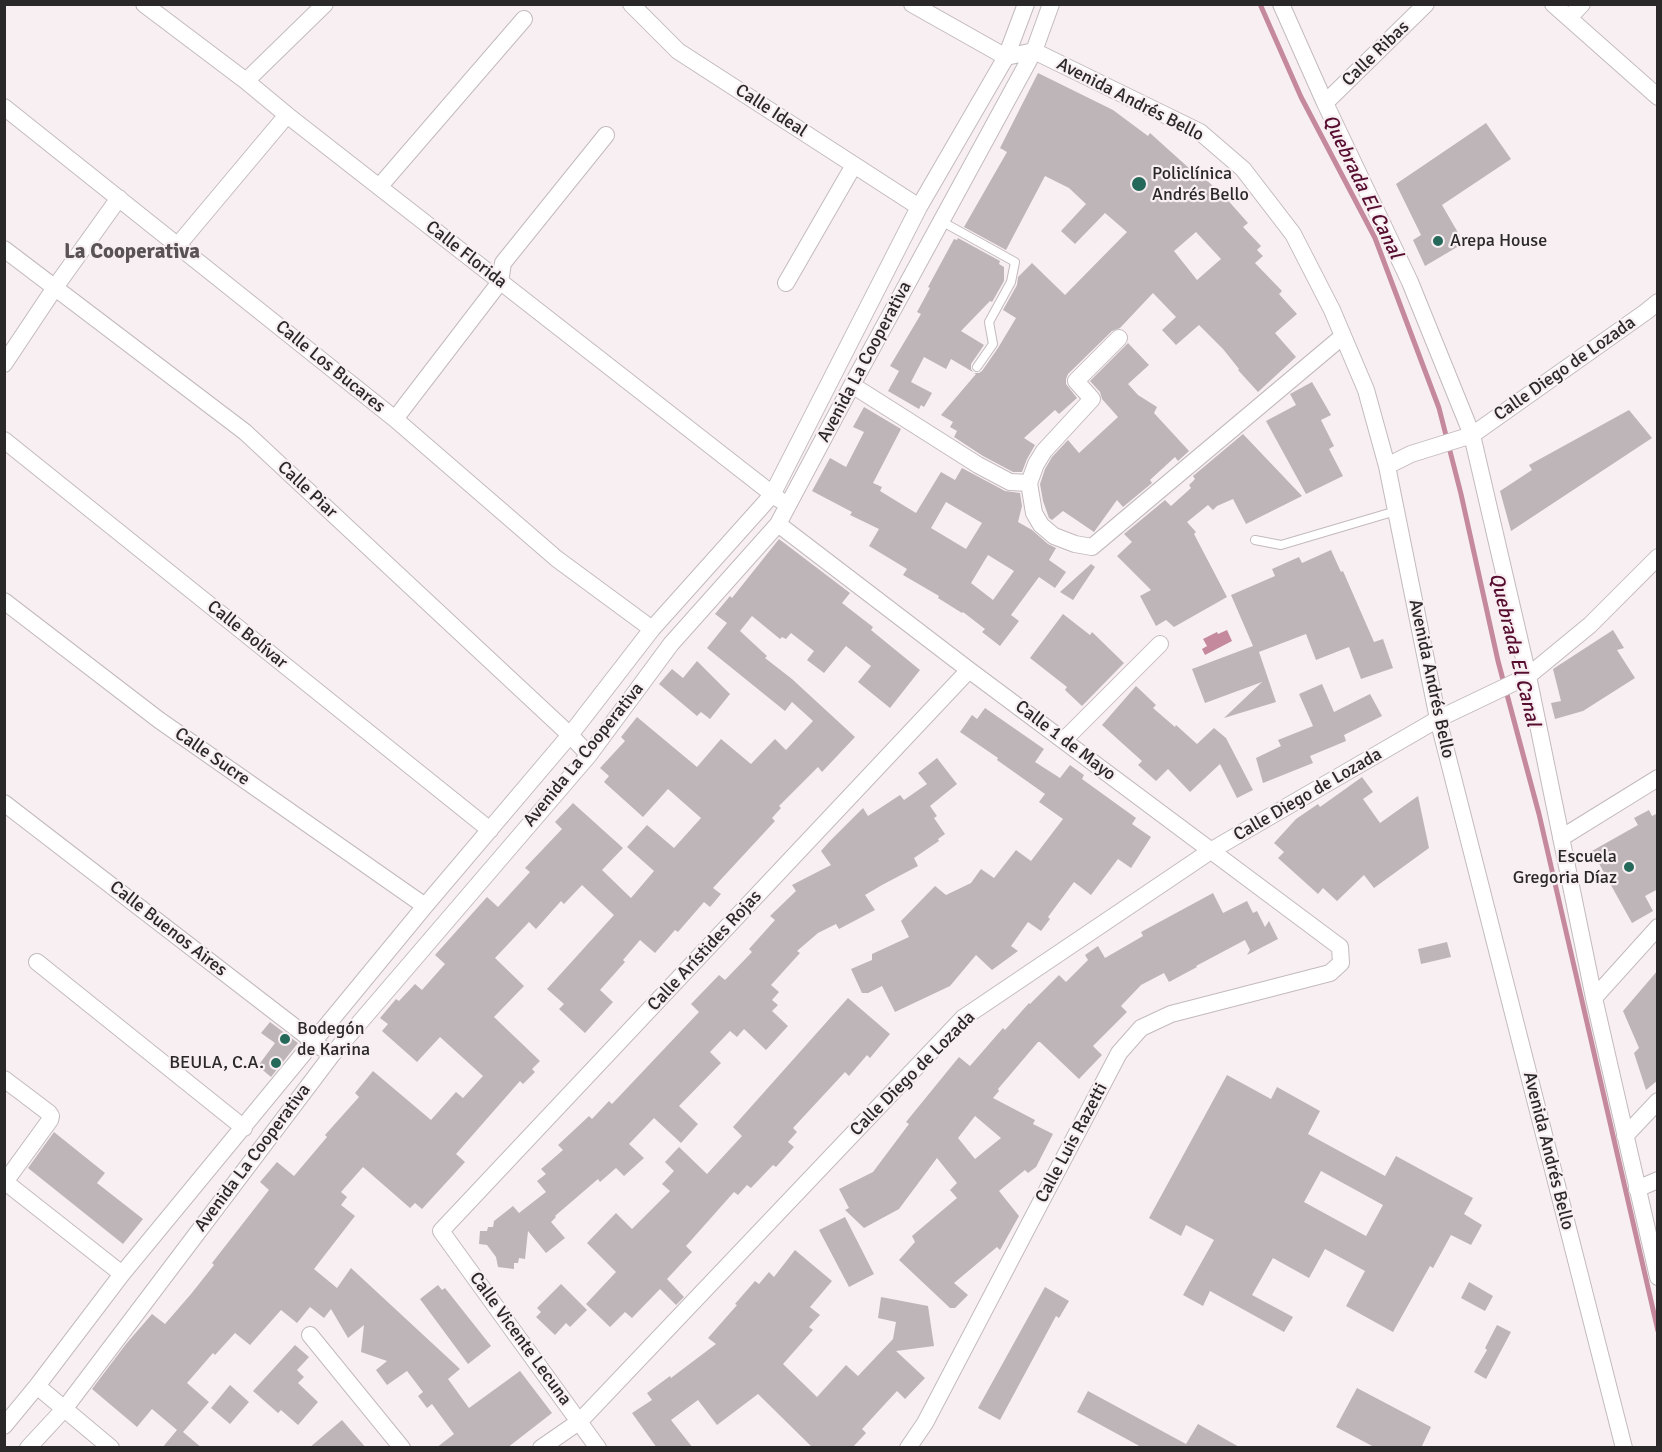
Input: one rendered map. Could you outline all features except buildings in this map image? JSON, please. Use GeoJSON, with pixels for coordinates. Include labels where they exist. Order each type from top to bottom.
{"type":"FeatureCollection","features":[{"type":"Feature","properties":{"kind":"street","name":"Calle Florida"},"geometry":{"type":"LineString","coordinates":[[144,4],[246,81],[772,495],[788,505]]}},
{"type":"Feature","properties":{"kind":"street"},"geometry":{"type":"LineString","coordinates":[[246,81],[325,4]]}},
{"type":"Feature","properties":{"kind":"street","name":"Calle Ideal"},"geometry":{"type":"LineString","coordinates":[[631,4],[678,51],[919,207]]}},
{"type":"Feature","properties":{"kind":"street"},"geometry":{"type":"LineString","coordinates":[[912,4],[1006,57],[1034,51]]}},
{"type":"Feature","properties":{"kind":"street","name":"Avenida La Cooperativa"},"geometry":{"type":"LineString","coordinates":[[4,1426],[123,1274],[425,906],[570,735],[652,629],[772,495],[919,207],[1006,57],[1026,4]]}},
{"type":"Feature","properties":{"kind":"street","name":"Avenida La Cooperativa"},"geometry":{"type":"LineString","coordinates":[[28,1448],[65,1408],[331,1056],[589,755],[671,644],[778,524],[1034,51],[1051,4]]}},
{"type":"Feature","properties":{"kind":"street"},"geometry":{"type":"LineString","coordinates":[[1281,4],[1410,282],[1472,435],[1528,676],[1594,998],[1658,1277]]}},
{"type":"Feature","properties":{"kind":"street","name":"Calle Ribas"},"geometry":{"type":"LineString","coordinates":[[1325,103],[1426,4]]}},
{"type":"Feature","properties":{"kind":"street"},"geometry":{"type":"LineString","coordinates":[[1553,4],[1658,97]]}},
{"type":"Feature","properties":{"kind":"street"},"geometry":{"type":"LineString","coordinates":[[1569,18],[1582,4]]}},
{"type":"Feature","properties":{"kind":"street"},"geometry":{"type":"LineString","coordinates":[[379,187],[524,19]]}},
{"type":"Feature","properties":{"kind":"street","name":"Avenida Andrés Bello"},"geometry":{"type":"LineString","coordinates":[[1034,51],[1200,132],[1243,170],[1293,234],[1332,310],[1366,390],[1387,466],[1438,719],[1624,1448]]}},
{"type":"Feature","properties":{"kind":"street","name":"Calle Los Bucares"},"geometry":{"type":"LineString","coordinates":[[4,107],[395,419],[557,559],[652,629]]}},
{"type":"Feature","properties":{"kind":"street"},"geometry":{"type":"LineString","coordinates":[[178,245],[287,115]]}},
{"type":"Feature","properties":{"kind":"street"},"geometry":{"type":"LineString","coordinates":[[395,419],[501,282],[503,263],[606,135]]}},
{"type":"Feature","properties":{"kind":"street"},"geometry":{"type":"LineString","coordinates":[[786,283],[854,165]]}},
{"type":"Feature","properties":{"kind":"street"},"geometry":{"type":"LineString","coordinates":[[4,364],[119,198]]}},
{"type":"Feature","properties":{"kind":"street","name":"Calle Piar"},"geometry":{"type":"LineString","coordinates":[[4,249],[56,286],[245,432],[589,755]]}},
{"type":"Feature","properties":{"kind":"street","name":"Calle Diego de Lozada"},"geometry":{"type":"LineString","coordinates":[[1387,466],[1411,454],[1472,435],[1658,302]]}},
{"type":"Feature","properties":{"kind":"street"},"geometry":{"type":"LineString","coordinates":[[1119,338],[1076,381],[1092,399],[1044,451],[1029,483],[1034,513],[1041,525],[1054,536],[1075,544],[1092,546],[1343,336]]}},
{"type":"Feature","properties":{"kind":"street"},"geometry":{"type":"LineString","coordinates":[[852,385],[978,465],[1010,482],[1029,483]]}},
{"type":"Feature","properties":{"kind":"street","name":"Calle Bolívar"},"geometry":{"type":"LineString","coordinates":[[4,440],[490,830]]}},
{"type":"Feature","properties":{"kind":"street","name":"Calle 1 de Mayo"},"geometry":{"type":"LineString","coordinates":[[778,524],[1340,947],[1341,963]]}},
{"type":"Feature","properties":{"kind":"street","name":"Calle Diego de Lozada"},"geometry":{"type":"LineString","coordinates":[[541,1448],[580,1421],[963,1018],[1212,850],[1438,719],[1528,676],[1590,625],[1658,557]]}},
{"type":"Feature","properties":{"kind":"street","name":"Calle Sucre"},"geometry":{"type":"LineString","coordinates":[[4,601],[159,720],[425,906]]}},
{"type":"Feature","properties":{"kind":"street"},"geometry":{"type":"LineString","coordinates":[[1064,740],[1160,644]]}},
{"type":"Feature","properties":{"kind":"street","name":"Calle Arístides Rojas"},"geometry":{"type":"LineString","coordinates":[[441,1232],[969,670]]}},
{"type":"Feature","properties":{"kind":"street"},"geometry":{"type":"LineString","coordinates":[[1561,838],[1658,778]]}},
{"type":"Feature","properties":{"kind":"street","name":"Calle Buenos Aires"},"geometry":{"type":"LineString","coordinates":[[4,803],[315,1041],[331,1056]]}},
{"type":"Feature","properties":{"kind":"street"},"geometry":{"type":"LineString","coordinates":[[1594,998],[1658,927]]}},
{"type":"Feature","properties":{"kind":"street"},"geometry":{"type":"LineString","coordinates":[[37,962],[244,1128]]}},
{"type":"Feature","properties":{"kind":"street","name":"Calle Luis Razetti"},"geometry":{"type":"LineString","coordinates":[[908,1448],[925,1423],[1119,1053],[1141,1028],[1171,1014],[1330,973],[1341,963]]}},
{"type":"Feature","properties":{"kind":"street"},"geometry":{"type":"LineString","coordinates":[[4,1079],[51,1116],[5,1181],[123,1274]]}},
{"type":"Feature","properties":{"kind":"street"},"geometry":{"type":"LineString","coordinates":[[1625,1136],[1658,1101]]}},
{"type":"Feature","properties":{"kind":"street"},"geometry":{"type":"LineString","coordinates":[[1637,1189],[1658,1180]]}},
{"type":"Feature","properties":{"kind":"street","name":"Calle Vicente Lecuna"},"geometry":{"type":"LineString","coordinates":[[441,1232],[598,1448]]}},
{"type":"Feature","properties":{"kind":"street"},"geometry":{"type":"LineString","coordinates":[[310,1335],[402,1448]]}},
{"type":"Feature","properties":{"kind":"street"},"geometry":{"type":"LineString","coordinates":[[37,1386],[111,1448]]}},
{"type":"Feature","properties":{"kind":"lane"},"geometry":{"type":"LineString","coordinates":[[941,221],[1015,262],[1011,282],[989,322],[993,344],[977,368]]}},
{"type":"Feature","properties":{"kind":"lane"},"geometry":{"type":"LineString","coordinates":[[1255,540],[1281,545],[1396,511]]}},
{"type":"Feature","properties":{"kind":"shaded area"},"geometry":{"type":"Polygon","coordinates":[[[1227,630],[1232,641],[1205,655],[1202,649],[1207,646],[1203,639],[1227,630]]]}},
{"type":"Feature","properties":{"kind":"waterway","name":"Quebrada El Canal"},"geometry":{"type":"LineString","coordinates":[[1260,4],[1301,97],[1375,238],[1439,408],[1461,494],[1498,661],[1539,814],[1658,1331]]}},
{"type":"Feature","properties":{"kind":"place","name":"Policlínica Andrés Bello"},"geometry":{"type":"Point","coordinates":[1139,184]}},
{"type":"Feature","properties":{"kind":"place","name":"Arepa House"},"geometry":{"type":"Point","coordinates":[1438,241]}},
{"type":"Feature","properties":{"kind":"place","name":"Escuela Gregoria Díaz"},"geometry":{"type":"Point","coordinates":[1629,867]}},
{"type":"Feature","properties":{"kind":"place","name":"Bodegón de Karina"},"geometry":{"type":"Point","coordinates":[285,1039]}},
{"type":"Feature","properties":{"kind":"place","name":"BEULA, C.A."},"geometry":{"type":"Point","coordinates":[276,1063]}},
{"type":"Feature","properties":{"kind":"district","name":"La Cooperativa"},"geometry":{"type":"Point","coordinates":[132,252]}}]}
